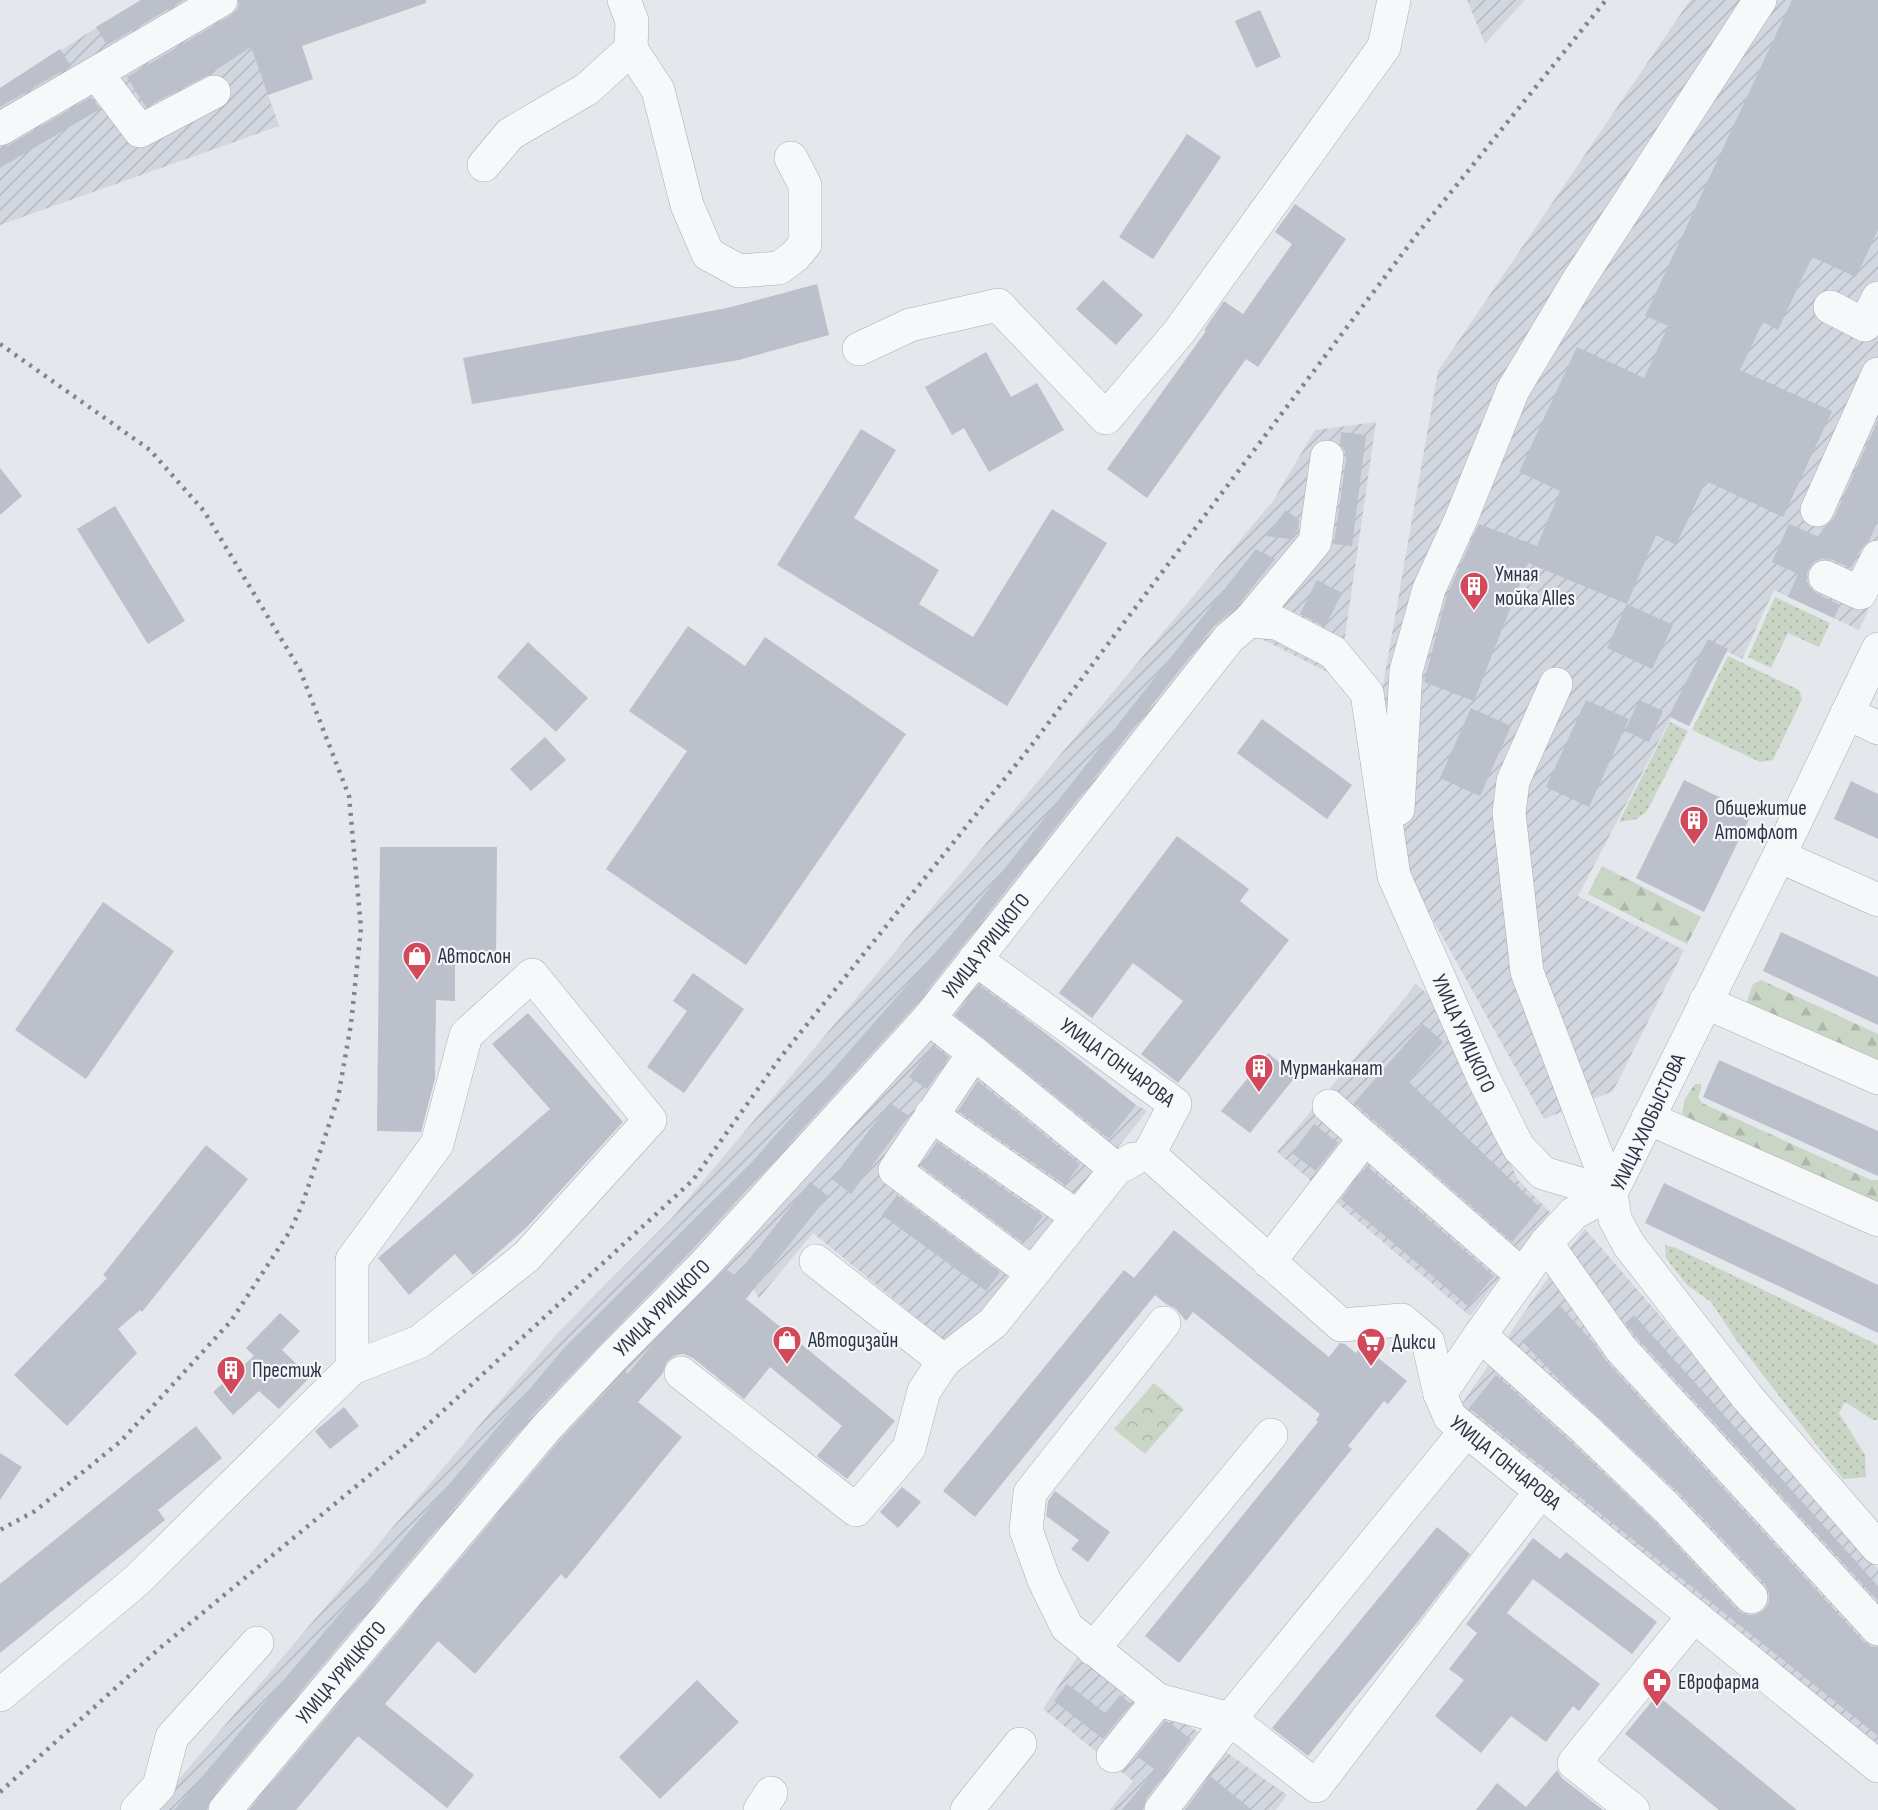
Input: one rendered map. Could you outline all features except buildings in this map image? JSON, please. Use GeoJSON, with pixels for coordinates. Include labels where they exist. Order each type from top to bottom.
{"type":"FeatureCollection","features":[{"type":"Feature","properties":{"kind":"street"},"geometry":{"type":"LineString","coordinates":[[0,129],[221,0]]}},
{"type":"Feature","properties":{"kind":"street"},"geometry":{"type":"LineString","coordinates":[[624,0],[632,21],[631,49],[658,90],[687,205],[708,254],[739,271],[780,268],[795,256],[805,244],[805,185],[791,158]]}},
{"type":"Feature","properties":{"kind":"street"},"geometry":{"type":"LineString","coordinates":[[859,349],[910,325],[998,305],[1106,418],[1179,332],[1384,47],[1394,0]]}},
{"type":"Feature","properties":{"kind":"street"},"geometry":{"type":"LineString","coordinates":[[1394,876],[1406,671],[1429,589],[1461,519],[1513,390],[1578,281],[1760,0]]}},
{"type":"Feature","properties":{"kind":"street"},"geometry":{"type":"LineString","coordinates":[[484,165],[510,134],[587,88],[631,49]]}},
{"type":"Feature","properties":{"kind":"street"},"geometry":{"type":"LineString","coordinates":[[97,74],[140,131],[214,92]]}},
{"type":"Feature","properties":{"kind":"street"},"geometry":{"type":"LineString","coordinates":[[1830,307],[1865,325],[1878,298]]}},
{"type":"Feature","properties":{"kind":"street"},"geometry":{"type":"LineString","coordinates":[[1817,510],[1878,374]]}},
{"type":"Feature","properties":{"kind":"street"},"geometry":{"type":"LineString","coordinates":[[1249,621],[1315,542],[1327,457]]}},
{"type":"Feature","properties":{"kind":"street"},"geometry":{"type":"LineString","coordinates":[[1825,577],[1860,593],[1878,557]]}},
{"type":"Feature","properties":{"kind":"street","name":"УЛИЦА УРИЦКОГО"},"geometry":{"type":"LineString","coordinates":[[225,1810],[547,1427],[704,1265],[929,1018],[1229,638],[1249,621],[1277,623],[1333,652],[1367,693],[1394,876],[1483,1077],[1519,1148],[1543,1173],[1611,1193]]}},
{"type":"Feature","properties":{"kind":"street","name":"УЛИЦА ХЛОБЫСТОВА"},"geometry":{"type":"LineString","coordinates":[[1878,649],[1779,856],[1611,1193],[1615,1218],[1629,1245],[1748,1398],[1878,1548]]}},
{"type":"Feature","properties":{"kind":"street"},"geometry":{"type":"LineString","coordinates":[[1440,1394],[1546,1243],[1574,1213],[1611,1193],[1527,972],[1509,813],[1513,781],[1556,684]]}},
{"type":"Feature","properties":{"kind":"street"},"geometry":{"type":"LineString","coordinates":[[1847,713],[1878,728]]}},
{"type":"Feature","properties":{"kind":"street"},"geometry":{"type":"LineString","coordinates":[[1779,856],[1878,900]]}},
{"type":"Feature","properties":{"kind":"street","name":"УЛИЦА ГОНЧАРОВА"},"geometry":{"type":"LineString","coordinates":[[975,959],[1175,1104],[1149,1154],[1269,1262],[1341,1325],[1402,1320],[1428,1342],[1440,1394],[1450,1417],[1878,1766]]}},
{"type":"Feature","properties":{"kind":"street"},"geometry":{"type":"LineString","coordinates":[[0,1695],[136,1581],[352,1368],[419,1342],[526,1257],[650,1120],[532,975],[466,1035],[437,1144],[352,1260],[352,1368]]}},
{"type":"Feature","properties":{"kind":"street"},"geometry":{"type":"LineString","coordinates":[[1705,1002],[1878,1078]]}},
{"type":"Feature","properties":{"kind":"street"},"geometry":{"type":"LineString","coordinates":[[929,1018],[1116,1169]]}},
{"type":"Feature","properties":{"kind":"street"},"geometry":{"type":"LineString","coordinates":[[974,1053],[895,1170],[1032,1273]]}},
{"type":"Feature","properties":{"kind":"street"},"geometry":{"type":"LineString","coordinates":[[1329,1106],[1523,1276]]}},
{"type":"Feature","properties":{"kind":"street"},"geometry":{"type":"LineString","coordinates":[[931,1115],[1078,1217]]}},
{"type":"Feature","properties":{"kind":"street"},"geometry":{"type":"LineString","coordinates":[[1648,1118],[1878,1220]]}},
{"type":"Feature","properties":{"kind":"street"},"geometry":{"type":"LineString","coordinates":[[1269,1262],[1365,1138]]}},
{"type":"Feature","properties":{"kind":"street"},"geometry":{"type":"LineString","coordinates":[[681,1373],[856,1510],[909,1448],[924,1391],[944,1361],[993,1323],[1116,1169],[1149,1154]]}},
{"type":"Feature","properties":{"kind":"street"},"geometry":{"type":"LineString","coordinates":[[1546,1243],[1621,1349],[1878,1629]]}},
{"type":"Feature","properties":{"kind":"street"},"geometry":{"type":"LineString","coordinates":[[816,1261],[944,1361]]}},
{"type":"Feature","properties":{"kind":"street"},"geometry":{"type":"LineString","coordinates":[[1164,1323],[1030,1493],[1026,1530],[1044,1580],[1067,1627],[1158,1700],[1230,1719],[1316,1786],[1541,1491]]}},
{"type":"Feature","properties":{"kind":"street"},"geometry":{"type":"LineString","coordinates":[[1480,1335],[1585,1429],[1667,1508],[1751,1597]]}},
{"type":"Feature","properties":{"kind":"street"},"geometry":{"type":"LineString","coordinates":[[1161,1810],[1230,1719],[1466,1431]]}},
{"type":"Feature","properties":{"kind":"street"},"geometry":{"type":"LineString","coordinates":[[1093,1649],[1271,1435]]}},
{"type":"Feature","properties":{"kind":"street"},"geometry":{"type":"LineString","coordinates":[[1633,1810],[1574,1763],[1694,1616]]}},
{"type":"Feature","properties":{"kind":"street"},"geometry":{"type":"LineString","coordinates":[[137,1810],[159,1786],[172,1737],[257,1643]]}},
{"type":"Feature","properties":{"kind":"street"},"geometry":{"type":"LineString","coordinates":[[1113,1756],[1158,1700]]}},
{"type":"Feature","properties":{"kind":"street"},"geometry":{"type":"LineString","coordinates":[[967,1810],[1020,1744]]}},
{"type":"Feature","properties":{"kind":"shaded area"},"geometry":{"type":"Polygon","coordinates":[[[141,0],[319,0],[245,30],[279,126],[0,225],[0,88],[141,0]]]}},
{"type":"Feature","properties":{"kind":"shaded area"},"geometry":{"type":"Polygon","coordinates":[[[1467,0],[1525,0],[1485,44],[1467,0]]]}},
{"type":"Feature","properties":{"kind":"shaded area"},"geometry":{"type":"Polygon","coordinates":[[[1690,0],[1878,0],[1878,589],[1859,630],[1774,590],[1742,659],[1726,651],[1689,726],[1671,718],[1578,896],[1684,950],[1613,1091],[1544,1119],[1408,875],[1382,691],[1438,371],[1690,0]]]}},
{"type":"Feature","properties":{"kind":"shaded area"},"geometry":{"type":"Polygon","coordinates":[[[1376,422],[1339,678],[1248,632],[972,975],[1136,1105],[1147,1111],[956,1350],[813,1233],[759,1298],[754,1290],[739,1280],[296,1810],[153,1810],[555,1336],[672,1218],[1273,501],[1315,430],[1376,422]]]}},
{"type":"Feature","properties":{"kind":"shaded area"},"geometry":{"type":"Polygon","coordinates":[[[1416,984],[1442,1007],[1518,1180],[1550,1212],[1470,1316],[1277,1152],[1416,984]]]}},
{"type":"Feature","properties":{"kind":"shaded area"},"geometry":{"type":"Polygon","coordinates":[[[1585,1229],[1878,1569],[1878,1746],[1457,1411],[1560,1260],[1585,1229]]]}},
{"type":"Feature","properties":{"kind":"shaded area"},"geometry":{"type":"Polygon","coordinates":[[[1082,1650],[1287,1795],[1276,1810],[1110,1810],[1133,1781],[1043,1709],[1082,1650]]]}},
{"type":"Feature","properties":{"kind":"green space"},"geometry":{"type":"Polygon","coordinates":[[[1775,597],[1830,623],[1819,647],[1788,633],[1771,668],[1748,657],[1775,597]]]}},
{"type":"Feature","properties":{"kind":"green space"},"geometry":{"type":"Polygon","coordinates":[[[1728,656],[1799,690],[1802,699],[1773,760],[1760,762],[1692,730],[1728,656]]]}},
{"type":"Feature","properties":{"kind":"green space"},"geometry":{"type":"Polygon","coordinates":[[[1670,722],[1688,731],[1647,811],[1637,819],[1619,822],[1670,722]]]}},
{"type":"Feature","properties":{"kind":"green space"},"geometry":{"type":"Polygon","coordinates":[[[1602,866],[1701,917],[1687,944],[1588,894],[1602,866]]]}},
{"type":"Feature","properties":{"kind":"green space"},"geometry":{"type":"Polygon","coordinates":[[[1761,980],[1878,1034],[1878,1069],[1753,1013],[1747,1001],[1753,984],[1761,980]]]}},
{"type":"Feature","properties":{"kind":"green space"},"geometry":{"type":"Polygon","coordinates":[[[1695,1084],[1701,1084],[1698,1097],[1702,1103],[1871,1180],[1878,1180],[1878,1212],[1698,1126],[1682,1113],[1685,1099],[1695,1084]]]}},
{"type":"Feature","properties":{"kind":"green space"},"geometry":{"type":"Polygon","coordinates":[[[1665,1245],[1676,1248],[1878,1345],[1878,1420],[1873,1420],[1845,1402],[1839,1413],[1865,1455],[1866,1477],[1843,1479],[1737,1341],[1711,1302],[1687,1285],[1666,1258],[1665,1245]]]}},
{"type":"Feature","properties":{"kind":"green space"},"geometry":{"type":"Polygon","coordinates":[[[1154,1383],[1184,1409],[1145,1454],[1114,1429],[1154,1383]]]}},
{"type":"Feature","properties":{"kind":"railway"},"geometry":{"type":"LineString","coordinates":[[0,1792],[160,1648],[405,1446],[693,1180],[780,1058],[1031,746],[1418,233],[1606,0]]}},
{"type":"Feature","properties":{"kind":"railway"},"geometry":{"type":"LineString","coordinates":[[0,344],[150,450],[204,511],[300,670],[349,796],[361,928],[351,1024],[338,1098],[302,1205],[290,1231],[231,1321],[121,1441],[35,1511],[0,1530]]}},
{"type":"Feature","properties":{"kind":"place","name":"Умная мойка Alles"},"geometry":{"type":"Point","coordinates":[1474,612]}},
{"type":"Feature","properties":{"kind":"place","name":"Общежитие Атомфлот"},"geometry":{"type":"Point","coordinates":[1694,846]}},
{"type":"Feature","properties":{"kind":"place","name":"Автослон"},"geometry":{"type":"Point","coordinates":[417,982]}},
{"type":"Feature","properties":{"kind":"place","name":"Мурманканат"},"geometry":{"type":"Point","coordinates":[1259,1094]}},
{"type":"Feature","properties":{"kind":"place","name":"Автодизайн"},"geometry":{"type":"Point","coordinates":[787,1366]}},
{"type":"Feature","properties":{"kind":"place","name":"Дикси"},"geometry":{"type":"Point","coordinates":[1371,1368]}},
{"type":"Feature","properties":{"kind":"place","name":"Престиж"},"geometry":{"type":"Point","coordinates":[231,1396]}},
{"type":"Feature","properties":{"kind":"place","name":"Еврофарма"},"geometry":{"type":"Point","coordinates":[1657,1708]}}]}
